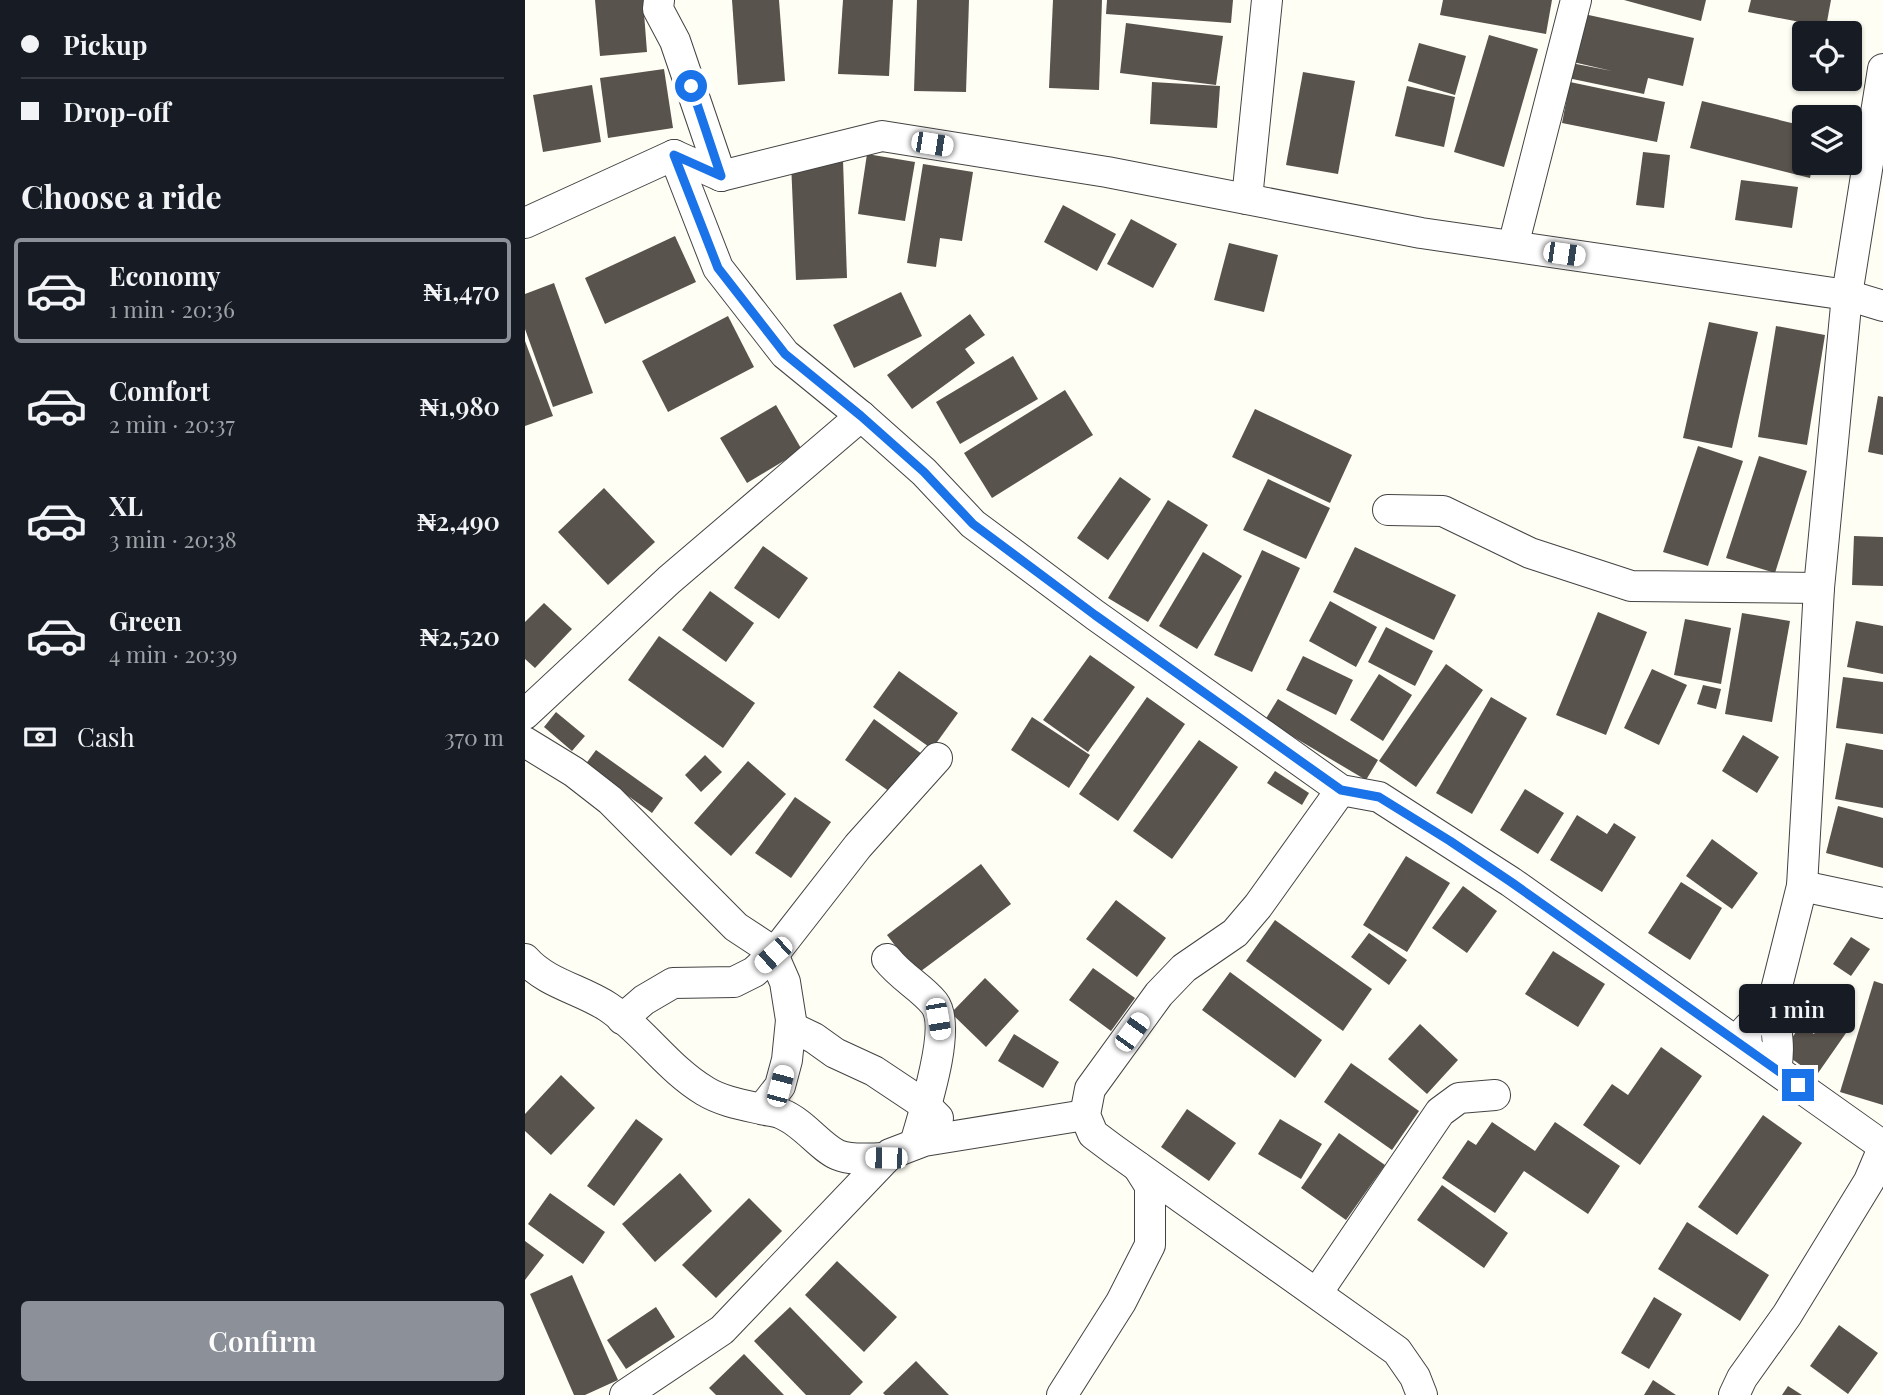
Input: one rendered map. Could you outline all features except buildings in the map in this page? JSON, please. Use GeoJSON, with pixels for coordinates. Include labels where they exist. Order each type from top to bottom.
{"type":"FeatureCollection","features":[{"type":"Feature","properties":{"kind":"street"},"geometry":{"type":"LineString","coordinates":[[659,0],[658,9],[675,41],[721,176]]}},
{"type":"Feature","properties":{"kind":"street"},"geometry":{"type":"LineString","coordinates":[[1247,199],[1267,0]]}},
{"type":"Feature","properties":{"kind":"street"},"geometry":{"type":"LineString","coordinates":[[1513,246],[1576,0]]}},
{"type":"Feature","properties":{"kind":"street"},"geometry":{"type":"LineString","coordinates":[[1776,1069],[1780,1047],[1773,1002],[1803,886],[1819,588],[1847,295],[1883,69]]}},
{"type":"Feature","properties":{"kind":"street"},"geometry":{"type":"LineString","coordinates":[[525,223],[674,155],[721,176],[882,136],[1107,172],[1420,233],[1847,295],[1883,306]]}},
{"type":"Feature","properties":{"kind":"street"},"geometry":{"type":"LineString","coordinates":[[674,155],[718,268],[785,354],[924,472],[973,524],[1095,615],[1341,790],[1379,797],[1511,882],[1883,1147],[1869,1181],[1787,1315],[1742,1378],[1734,1395]]}},
{"type":"Feature","properties":{"kind":"street"},"geometry":{"type":"LineString","coordinates":[[525,713],[669,580],[861,416]]}},
{"type":"Feature","properties":{"kind":"street"},"geometry":{"type":"LineString","coordinates":[[1388,510],[1443,511],[1530,553],[1631,586],[1819,588]]}},
{"type":"Feature","properties":{"kind":"street"},"geometry":{"type":"LineString","coordinates":[[525,742],[574,772],[610,800],[736,927],[771,950],[785,982],[790,1027],[787,1060],[780,1086],[762,1109]]}},
{"type":"Feature","properties":{"kind":"street"},"geometry":{"type":"LineString","coordinates":[[622,1019],[643,1000],[673,983],[734,982],[754,972],[773,955],[867,835],[937,758]]}},
{"type":"Feature","properties":{"kind":"street"},"geometry":{"type":"LineString","coordinates":[[1341,790],[1258,906],[1235,933],[1184,968],[1159,995],[1090,1088],[1085,1115],[1093,1134],[1398,1351],[1415,1377],[1422,1395]]}},
{"type":"Feature","properties":{"kind":"street"},"geometry":{"type":"LineString","coordinates":[[1803,886],[1883,904]]}},
{"type":"Feature","properties":{"kind":"street"},"geometry":{"type":"LineString","coordinates":[[525,959],[555,982],[587,995],[622,1019],[682,1075],[707,1093],[781,1112],[805,1127],[835,1154],[846,1158],[886,1158]]}},
{"type":"Feature","properties":{"kind":"street"},"geometry":{"type":"LineString","coordinates":[[887,959],[897,972],[936,1004],[941,1033],[933,1079],[915,1144]]}},
{"type":"Feature","properties":{"kind":"street"},"geometry":{"type":"LineString","coordinates":[[1747,1048],[1746,1030],[1773,1002]]}},
{"type":"Feature","properties":{"kind":"street"},"geometry":{"type":"LineString","coordinates":[[790,1027],[814,1038],[835,1053],[874,1071],[925,1105],[956,1136]]}},
{"type":"Feature","properties":{"kind":"street"},"geometry":{"type":"LineString","coordinates":[[1317,1293],[1440,1111],[1459,1098],[1495,1095]]}},
{"type":"Feature","properties":{"kind":"street"},"geometry":{"type":"LineString","coordinates":[[625,1395],[722,1329],[886,1158],[915,1144],[1085,1115]]}},
{"type":"Feature","properties":{"kind":"street"},"geometry":{"type":"LineString","coordinates":[[1062,1395],[1121,1302],[1150,1245],[1150,1186],[1138,1167]]}},
{"type":"Feature","properties":{"kind":"route"},"geometry":{"type":"LineString","coordinates":[[691,86],[721,176],[674,155],[718,268],[785,354],[924,472],[973,524],[1095,615],[1341,790],[1379,797],[1450,841],[1798,1085]]}}]}
